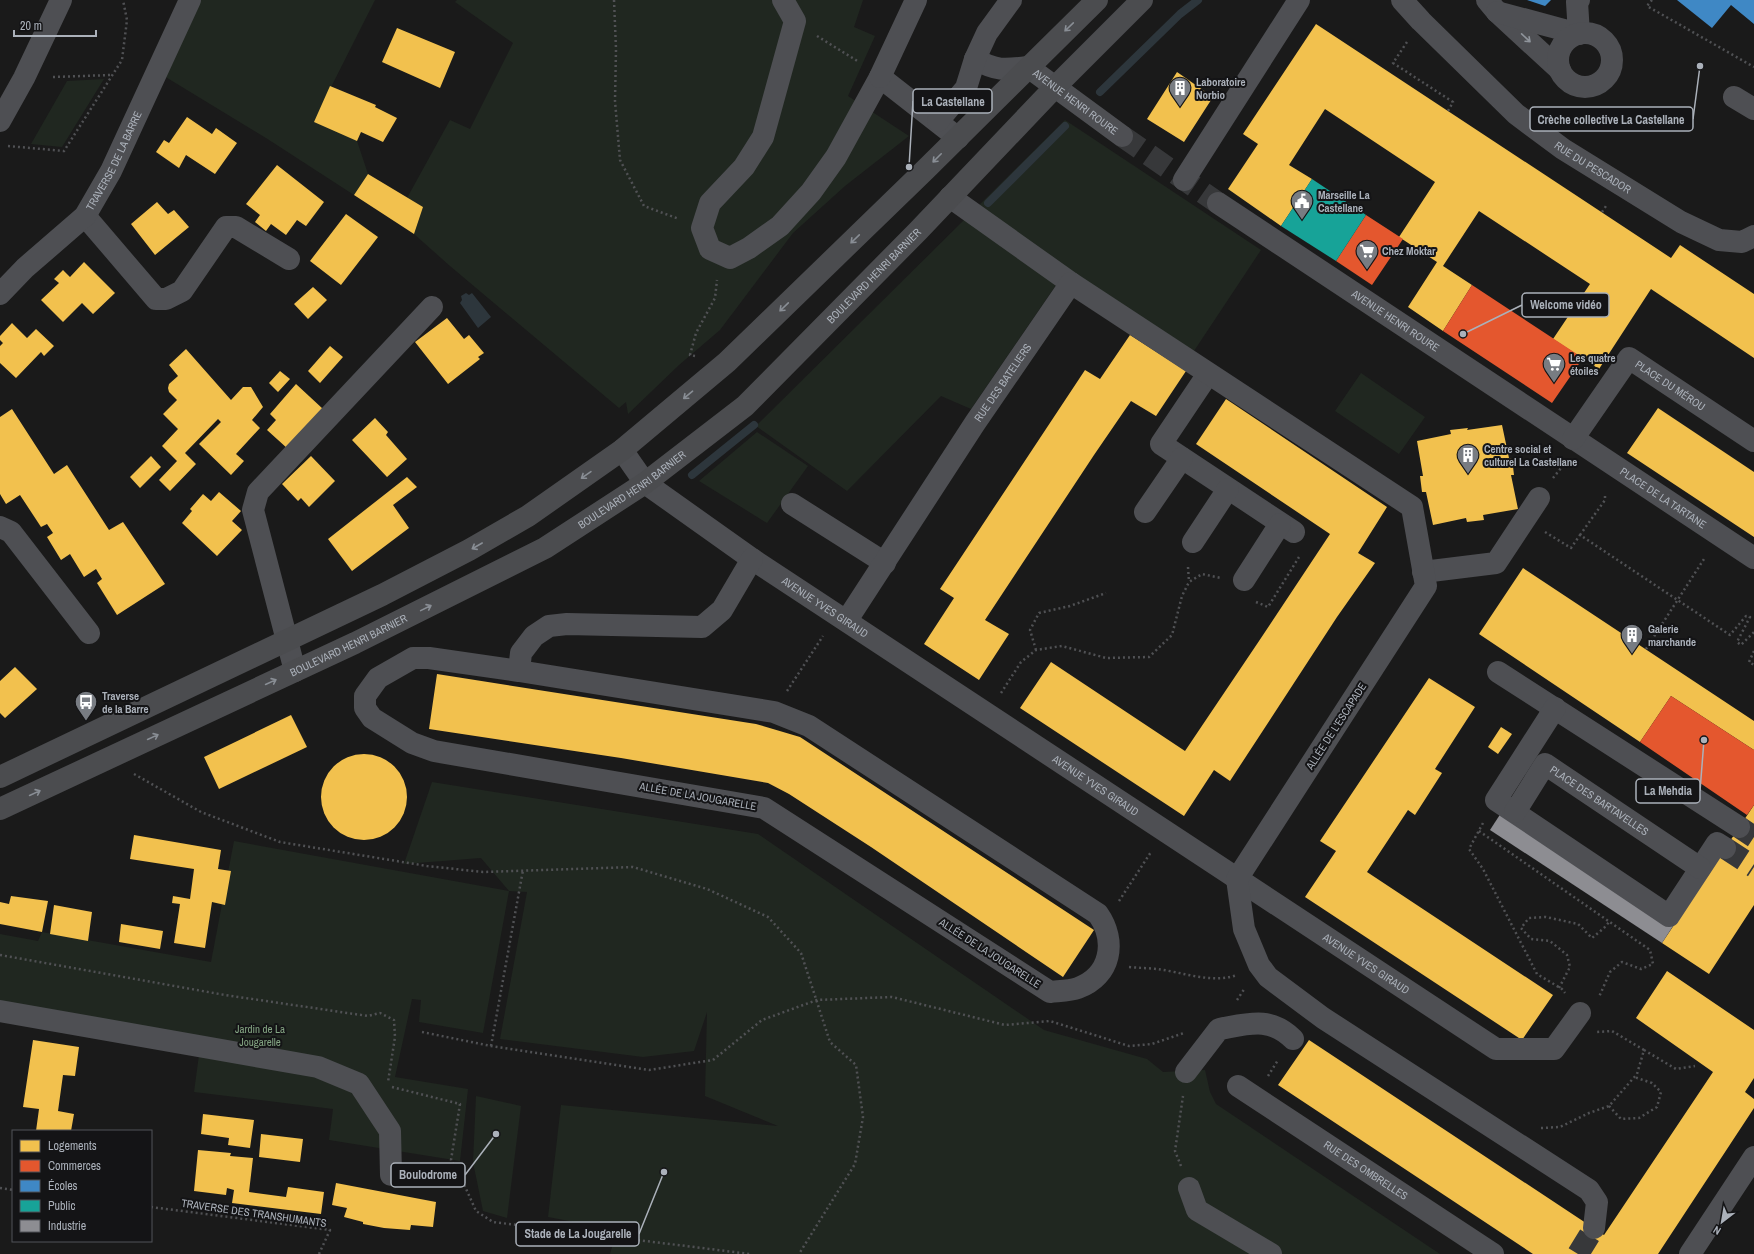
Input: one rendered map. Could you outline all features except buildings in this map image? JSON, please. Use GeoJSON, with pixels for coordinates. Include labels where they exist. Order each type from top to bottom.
{"type":"FeatureCollection","features":[{"type":"Feature","properties":{"kind":"main road"},"geometry":{"type":"LineString","coordinates":[[0,777],[382,595],[469,550],[528,516],[622,450],[727,362],[958,138],[1097,0]]}},
{"type":"Feature","properties":{"kind":"main road","name":"BOULEVARD HENRI BARNIER"},"geometry":{"type":"LineString","coordinates":[[0,810],[295,671],[545,548],[645,483],[745,406],[950,197],[1055,86],[1142,0]]}},
{"type":"Feature","properties":{"kind":"street"},"geometry":{"type":"LineString","coordinates":[[0,121],[24,78],[61,0]]}},
{"type":"Feature","properties":{"kind":"street","name":"TRAVERSE DE LA BARRE"},"geometry":{"type":"LineString","coordinates":[[0,294],[25,268],[84,216],[111,171],[190,0]]}},
{"type":"Feature","properties":{"kind":"street"},"geometry":{"type":"LineString","coordinates":[[783,0],[794,21],[764,137],[744,167],[710,203],[702,228],[710,249],[730,258],[749,248],[780,226],[811,192],[836,157],[880,77],[916,0]]}},
{"type":"Feature","properties":{"kind":"street"},"geometry":{"type":"LineString","coordinates":[[938,121],[966,88],[975,59],[987,33],[1011,0]]}},
{"type":"Feature","properties":{"kind":"street"},"geometry":{"type":"LineString","coordinates":[[1184,180],[1299,0]]}},
{"type":"Feature","properties":{"kind":"street","name":"RUE DU PESCADOR"},"geometry":{"type":"LineString","coordinates":[[1402,0],[1421,22],[1516,114],[1563,149],[1681,222],[1719,240],[1742,242],[1754,236]]}},
{"type":"Feature","properties":{"kind":"street"},"geometry":{"type":"LineString","coordinates":[[1579,0],[1577,2],[1579,34]]}},
{"type":"Feature","properties":{"kind":"street"},"geometry":{"type":"LineString","coordinates":[[1492,6],[1579,34]]}},
{"type":"Feature","properties":{"kind":"street"},"geometry":{"type":"LineString","coordinates":[[1492,6],[1560,70],[1565,78],[1573,84],[1582,87],[1599,83],[1610,71],[1612,63],[1608,46],[1603,40],[1588,33],[1579,34],[1564,44],[1559,57],[1560,70]]}},
{"type":"Feature","properties":{"kind":"street"},"geometry":{"type":"LineString","coordinates":[[975,59],[987,65],[1004,70],[1028,67]]}},
{"type":"Feature","properties":{"kind":"street","name":"AVENUE HENRI ROURE"},"geometry":{"type":"LineString","coordinates":[[1028,67],[1122,136]]}},
{"type":"Feature","properties":{"kind":"street"},"geometry":{"type":"LineString","coordinates":[[880,77],[958,138]]}},
{"type":"Feature","properties":{"kind":"street"},"geometry":{"type":"LineString","coordinates":[[1734,97],[1754,109]]}},
{"type":"Feature","properties":{"kind":"street"},"geometry":{"type":"LineString","coordinates":[[950,197],[1071,283],[1208,374],[1162,444],[1287,528],[1235,581]]}},
{"type":"Feature","properties":{"kind":"street","name":"AVENUE HENRI ROURE"},"geometry":{"type":"LineString","coordinates":[[1218,203],[1577,442]]}},
{"type":"Feature","properties":{"kind":"street"},"geometry":{"type":"LineString","coordinates":[[84,216],[156,299],[166,299],[182,291],[226,227],[236,227],[289,259]]}},
{"type":"Feature","properties":{"kind":"street","name":"RUE DES BATELIERS"},"geometry":{"type":"LineString","coordinates":[[842,617],[885,563],[975,423],[1071,283]]}},
{"type":"Feature","properties":{"kind":"street"},"geometry":{"type":"LineString","coordinates":[[295,671],[253,510],[258,492],[432,307]]}},
{"type":"Feature","properties":{"kind":"street","name":"PLACE DU MÉROU"},"geometry":{"type":"LineString","coordinates":[[1577,442],[1629,358],[1754,441]]}},
{"type":"Feature","properties":{"kind":"street","name":"ALLÉE DE L'ESCAPADE"},"geometry":{"type":"LineString","coordinates":[[1208,374],[1412,506],[1426,586],[1238,878]]}},
{"type":"Feature","properties":{"kind":"street","name":"PLACE DE LA TARTANE"},"geometry":{"type":"LineString","coordinates":[[1577,442],[1754,558]]}},
{"type":"Feature","properties":{"kind":"street","name":"AVENUE YVES GIRAUD"},"geometry":{"type":"LineString","coordinates":[[622,450],[645,483],[752,559],[1496,1049],[1554,1049],[1580,1013]]}},
{"type":"Feature","properties":{"kind":"street"},"geometry":{"type":"LineString","coordinates":[[1145,512],[1182,458]]}},
{"type":"Feature","properties":{"kind":"street"},"geometry":{"type":"LineString","coordinates":[[1193,542],[1228,489]]}},
{"type":"Feature","properties":{"kind":"street"},"geometry":{"type":"LineString","coordinates":[[1423,572],[1496,563],[1539,498]]}},
{"type":"Feature","properties":{"kind":"street"},"geometry":{"type":"LineString","coordinates":[[792,504],[885,563]]}},
{"type":"Feature","properties":{"kind":"street"},"geometry":{"type":"LineString","coordinates":[[0,527],[11,532],[89,633]]}},
{"type":"Feature","properties":{"kind":"street"},"geometry":{"type":"LineString","coordinates":[[752,559],[722,610],[702,627],[567,624],[550,626],[534,636],[522,653],[518,671],[774,712],[809,726],[1098,914],[1105,924],[1110,943],[1106,964],[1104,967]]}},
{"type":"Feature","properties":{"kind":"street","name":"ALLÉE DE LA JOUGARELLE"},"geometry":{"type":"LineString","coordinates":[[518,671],[429,658],[413,658],[378,678],[365,696],[365,708],[372,718],[412,743],[434,750],[764,808],[1050,992],[1078,988],[1095,978],[1104,967]]}},
{"type":"Feature","properties":{"kind":"street"},"geometry":{"type":"LineString","coordinates":[[1498,672],[1738,827]]}},
{"type":"Feature","properties":{"kind":"street"},"geometry":{"type":"LineString","coordinates":[[1555,708],[1496,800],[1669,916],[1717,843],[1725,848]]}},
{"type":"Feature","properties":{"kind":"street","name":"PLACE DES BARTAVELLES"},"geometry":{"type":"LineString","coordinates":[[1514,812],[1545,764],[1700,868]]}},
{"type":"Feature","properties":{"kind":"street"},"geometry":{"type":"LineString","coordinates":[[1238,878],[1244,929],[1259,965],[1268,977],[1323,1018],[1589,1190],[1597,1202],[1594,1228]]}},
{"type":"Feature","properties":{"kind":"street"},"geometry":{"type":"LineString","coordinates":[[0,1011],[318,1067],[359,1084],[390,1131],[391,1175]]}},
{"type":"Feature","properties":{"kind":"street"},"geometry":{"type":"LineString","coordinates":[[1186,1072],[1219,1029],[1261,1023],[1283,1029],[1293,1039]]}},
{"type":"Feature","properties":{"kind":"street","name":"RUE DES OMBRELLES"},"geometry":{"type":"LineString","coordinates":[[1238,1086],[1493,1254]]}},
{"type":"Feature","properties":{"kind":"street"},"geometry":{"type":"LineString","coordinates":[[1690,1254],[1754,1157]]}},
{"type":"Feature","properties":{"kind":"street"},"geometry":{"type":"LineString","coordinates":[[1189,1188],[1197,1210],[1271,1254]]}},
{"type":"Feature","properties":{"kind":"path"},"geometry":{"type":"LineString","coordinates":[[7,146],[64,150],[122,60],[127,20],[123,0]]}},
{"type":"Feature","properties":{"kind":"path"},"geometry":{"type":"LineString","coordinates":[[614,0],[616,49],[615,101],[620,160],[644,206],[702,228]]}},
{"type":"Feature","properties":{"kind":"path"},"geometry":{"type":"LineString","coordinates":[[1652,0],[1647,6],[1754,67]]}},
{"type":"Feature","properties":{"kind":"path"},"geometry":{"type":"LineString","coordinates":[[794,21],[862,65]]}},
{"type":"Feature","properties":{"kind":"path"},"geometry":{"type":"LineString","coordinates":[[1393,63],[1453,102],[1448,111]]}},
{"type":"Feature","properties":{"kind":"path"},"geometry":{"type":"LineString","coordinates":[[24,78],[112,75]]}},
{"type":"Feature","properties":{"kind":"path"},"geometry":{"type":"LineString","coordinates":[[1602,212],[1606,206]]}},
{"type":"Feature","properties":{"kind":"path"},"geometry":{"type":"LineString","coordinates":[[701,357],[690,355],[696,333],[715,298],[718,272],[710,249]]}},
{"type":"Feature","properties":{"kind":"path"},"geometry":{"type":"LineString","coordinates":[[1539,498],[1577,442]]}},
{"type":"Feature","properties":{"kind":"path"},"geometry":{"type":"LineString","coordinates":[[1571,548],[1605,500],[1605,492]]}},
{"type":"Feature","properties":{"kind":"path"},"geometry":{"type":"LineString","coordinates":[[1254,602],[1268,607],[1308,543],[1287,528]]}},
{"type":"Feature","properties":{"kind":"path"},"geometry":{"type":"LineString","coordinates":[[1580,535],[1730,635],[1746,616],[1750,617],[1737,642],[1741,644],[1754,632]]}},
{"type":"Feature","properties":{"kind":"path"},"geometry":{"type":"LineString","coordinates":[[1646,649],[1704,559]]}},
{"type":"Feature","properties":{"kind":"path"},"geometry":{"type":"LineString","coordinates":[[987,713],[1021,662],[1036,650],[1062,646],[1106,658],[1149,657],[1172,635],[1182,596],[1189,582],[1202,574],[1235,581]]}},
{"type":"Feature","properties":{"kind":"path"},"geometry":{"type":"LineString","coordinates":[[1036,650],[1030,630],[1039,613],[1070,606],[1106,594]]}},
{"type":"Feature","properties":{"kind":"path"},"geometry":{"type":"LineString","coordinates":[[774,712],[842,617]]}},
{"type":"Feature","properties":{"kind":"path"},"geometry":{"type":"LineString","coordinates":[[1754,651],[1749,662],[1754,665]]}},
{"type":"Feature","properties":{"kind":"path"},"geometry":{"type":"LineString","coordinates":[[112,757],[142,779],[201,812],[280,842],[434,867],[483,872],[633,866],[707,889],[768,917],[801,953],[830,1042],[856,1065],[863,1118],[855,1164],[799,1254]]}},
{"type":"Feature","properties":{"kind":"path"},"geometry":{"type":"LineString","coordinates":[[1479,831],[1650,950],[1653,964],[1641,969],[1622,962],[1610,972],[1594,1008],[1580,1013],[1562,989],[1537,974],[1482,869],[1468,849],[1496,800]]}},
{"type":"Feature","properties":{"kind":"path"},"geometry":{"type":"LineString","coordinates":[[1105,924],[1165,831]]}},
{"type":"Feature","properties":{"kind":"path"},"geometry":{"type":"LineString","coordinates":[[491,1046],[523,870]]}},
{"type":"Feature","properties":{"kind":"path"},"geometry":{"type":"LineString","coordinates":[[1559,988],[1570,967],[1567,955],[1550,941],[1531,939],[1521,928],[1529,918],[1546,917],[1578,924],[1592,938],[1609,922]]}},
{"type":"Feature","properties":{"kind":"path"},"geometry":{"type":"LineString","coordinates":[[0,955],[225,994],[368,1016],[380,1013],[394,1020],[395,1037],[388,1086],[460,1104],[451,1160],[476,1211],[493,1222],[750,1254]]}},
{"type":"Feature","properties":{"kind":"path"},"geometry":{"type":"LineString","coordinates":[[422,1032],[491,1046],[649,1070],[713,1060],[762,1020],[817,1000],[892,997],[1005,1025],[1050,1021],[1129,1046],[1152,1044],[1180,1033],[1219,1029],[1259,965]]}},
{"type":"Feature","properties":{"kind":"path"},"geometry":{"type":"LineString","coordinates":[[1104,967],[1157,969],[1193,976],[1228,979],[1259,965]]}},
{"type":"Feature","properties":{"kind":"path"},"geometry":{"type":"LineString","coordinates":[[1564,1034],[1612,1031],[1676,1069],[1695,1066]]}},
{"type":"Feature","properties":{"kind":"path"},"geometry":{"type":"LineString","coordinates":[[1536,1128],[1560,1127],[1589,1113],[1609,1106],[1637,1074],[1644,1050]]}},
{"type":"Feature","properties":{"kind":"path"},"geometry":{"type":"LineString","coordinates":[[1186,1072],[1175,1151],[1189,1188]]}},
{"type":"Feature","properties":{"kind":"path"},"geometry":{"type":"LineString","coordinates":[[1609,1106],[1621,1119],[1639,1118],[1657,1107],[1661,1092],[1652,1083],[1634,1077]]}},
{"type":"Feature","properties":{"kind":"path"},"geometry":{"type":"LineString","coordinates":[[0,1188],[12,1190]]}},
{"type":"Feature","properties":{"kind":"path","name":"TRAVERSE DES TRANSHUMANTS"},"geometry":{"type":"LineString","coordinates":[[152,1207],[330,1230],[319,1254]]}},
{"type":"Feature","properties":{"kind":"green space"},"geometry":{"type":"Polygon","coordinates":[[[201,0],[375,0],[323,103],[357,141],[368,174],[354,195],[266,138],[164,76],[201,0]]]}},
{"type":"Feature","properties":{"kind":"green space"},"geometry":{"type":"Polygon","coordinates":[[[457,0],[863,0],[854,27],[875,36],[848,96],[909,136],[845,186],[793,233],[720,330],[679,365],[628,414],[626,402],[619,408],[414,234],[423,207],[407,198],[450,120],[470,129],[513,43],[455,2],[457,0]]]}},
{"type":"Feature","properties":{"kind":"green space"},"geometry":{"type":"Polygon","coordinates":[[[104,79],[62,147],[31,144],[67,81],[104,79]]]}},
{"type":"Feature","properties":{"kind":"green space"},"geometry":{"type":"Polygon","coordinates":[[[1065,120],[1261,250],[1194,351],[1067,269],[971,409],[941,396],[847,491],[756,426],[1065,120]]]}},
{"type":"Feature","properties":{"kind":"green space"},"geometry":{"type":"Polygon","coordinates":[[[1361,373],[1425,417],[1399,454],[1335,411],[1361,373]]]}},
{"type":"Feature","properties":{"kind":"green space"},"geometry":{"type":"Polygon","coordinates":[[[757,432],[808,466],[767,523],[699,481],[757,432]]]}},
{"type":"Feature","properties":{"kind":"green space"},"geometry":{"type":"Polygon","coordinates":[[[432,782],[758,834],[1044,1030],[1147,1059],[1163,1072],[1205,1070],[1210,1092],[1216,1104],[1440,1254],[610,1254],[617,1230],[548,1217],[561,1105],[778,1126],[705,1096],[707,1012],[694,1051],[643,1057],[500,1039],[527,892],[509,891],[481,858],[404,864],[432,782]]]}},
{"type":"Feature","properties":{"kind":"green space","name":"Jardin de La Jougarelle"},"geometry":{"type":"Polygon","coordinates":[[[234,841],[509,891],[483,1033],[419,1022],[421,1000],[412,999],[395,1077],[468,1089],[460,1161],[329,1140],[333,1109],[194,1092],[199,1055],[0,1019],[0,934],[38,941],[42,932],[211,962],[234,841]]]}},
{"type":"Feature","properties":{"kind":"green space"},"geometry":{"type":"Polygon","coordinates":[[[476,1096],[521,1106],[507,1218],[483,1211],[473,1162],[476,1096]]]}},
{"type":"Feature","properties":{"kind":"shaded area"},"geometry":{"type":"Polygon","coordinates":[[[466,293],[469,295],[472,293],[491,317],[478,328],[460,303],[462,300],[461,296],[466,293]]]}},
{"type":"Feature","properties":{"kind":"waterway"},"geometry":{"type":"LineString","coordinates":[[1100,92],[1180,14],[1198,0]]}},
{"type":"Feature","properties":{"kind":"waterway"},"geometry":{"type":"LineString","coordinates":[[988,203],[1065,126]]}},
{"type":"Feature","properties":{"kind":"waterway"},"geometry":{"type":"LineString","coordinates":[[692,475],[754,425]]}},
{"type":"Feature","properties":{"kind":"tunnel"},"geometry":{"type":"LineString","coordinates":[[1122,136],[1218,203]]}},
{"type":"Feature","properties":{"kind":"tunnel"},"geometry":{"type":"LineString","coordinates":[[1739,827],[1754,837]]}},
{"type":"Feature","properties":{"kind":"tunnel"},"geometry":{"type":"LineString","coordinates":[[1725,848],[1754,867]]}},
{"type":"Feature","properties":{"kind":"tunnel"},"geometry":{"type":"LineString","coordinates":[[1578,1254],[1594,1228]]}},
{"type":"Feature","properties":{"kind":"place","name":"Crèche collective La Castellane"},"geometry":{"type":"Point","coordinates":[1700,66]}},
{"type":"Feature","properties":{"kind":"place","name":"Laboratoire Norbio"},"geometry":{"type":"Point","coordinates":[1180,108]}},
{"type":"Feature","properties":{"kind":"place","name":"La Castellane"},"geometry":{"type":"Point","coordinates":[909,167]}},
{"type":"Feature","properties":{"kind":"place","name":"Marseille La Castellane"},"geometry":{"type":"Point","coordinates":[1302,220]}},
{"type":"Feature","properties":{"kind":"place","name":"Chez Moktar"},"geometry":{"type":"Point","coordinates":[1367,270]}},
{"type":"Feature","properties":{"kind":"place","name":"Welcome vidéo"},"geometry":{"type":"Point","coordinates":[1463,334]}},
{"type":"Feature","properties":{"kind":"place","name":"Les quatre étoiles"},"geometry":{"type":"Point","coordinates":[1554,384]}},
{"type":"Feature","properties":{"kind":"place","name":"Centre social et culturel La Castellane"},"geometry":{"type":"Point","coordinates":[1468,474]}},
{"type":"Feature","properties":{"kind":"place","name":"Galerie marchande"},"geometry":{"type":"Point","coordinates":[1632,654]}},
{"type":"Feature","properties":{"kind":"place","name":"Traverse de la Barre"},"geometry":{"type":"Point","coordinates":[86,722]}},
{"type":"Feature","properties":{"kind":"place","name":"La Mehdia"},"geometry":{"type":"Point","coordinates":[1704,740]}},
{"type":"Feature","properties":{"kind":"place","name":"Boulodrome"},"geometry":{"type":"Point","coordinates":[496,1134]}},
{"type":"Feature","properties":{"kind":"place","name":"Stade de La Jougarelle"},"geometry":{"type":"Point","coordinates":[664,1172]}}]}
